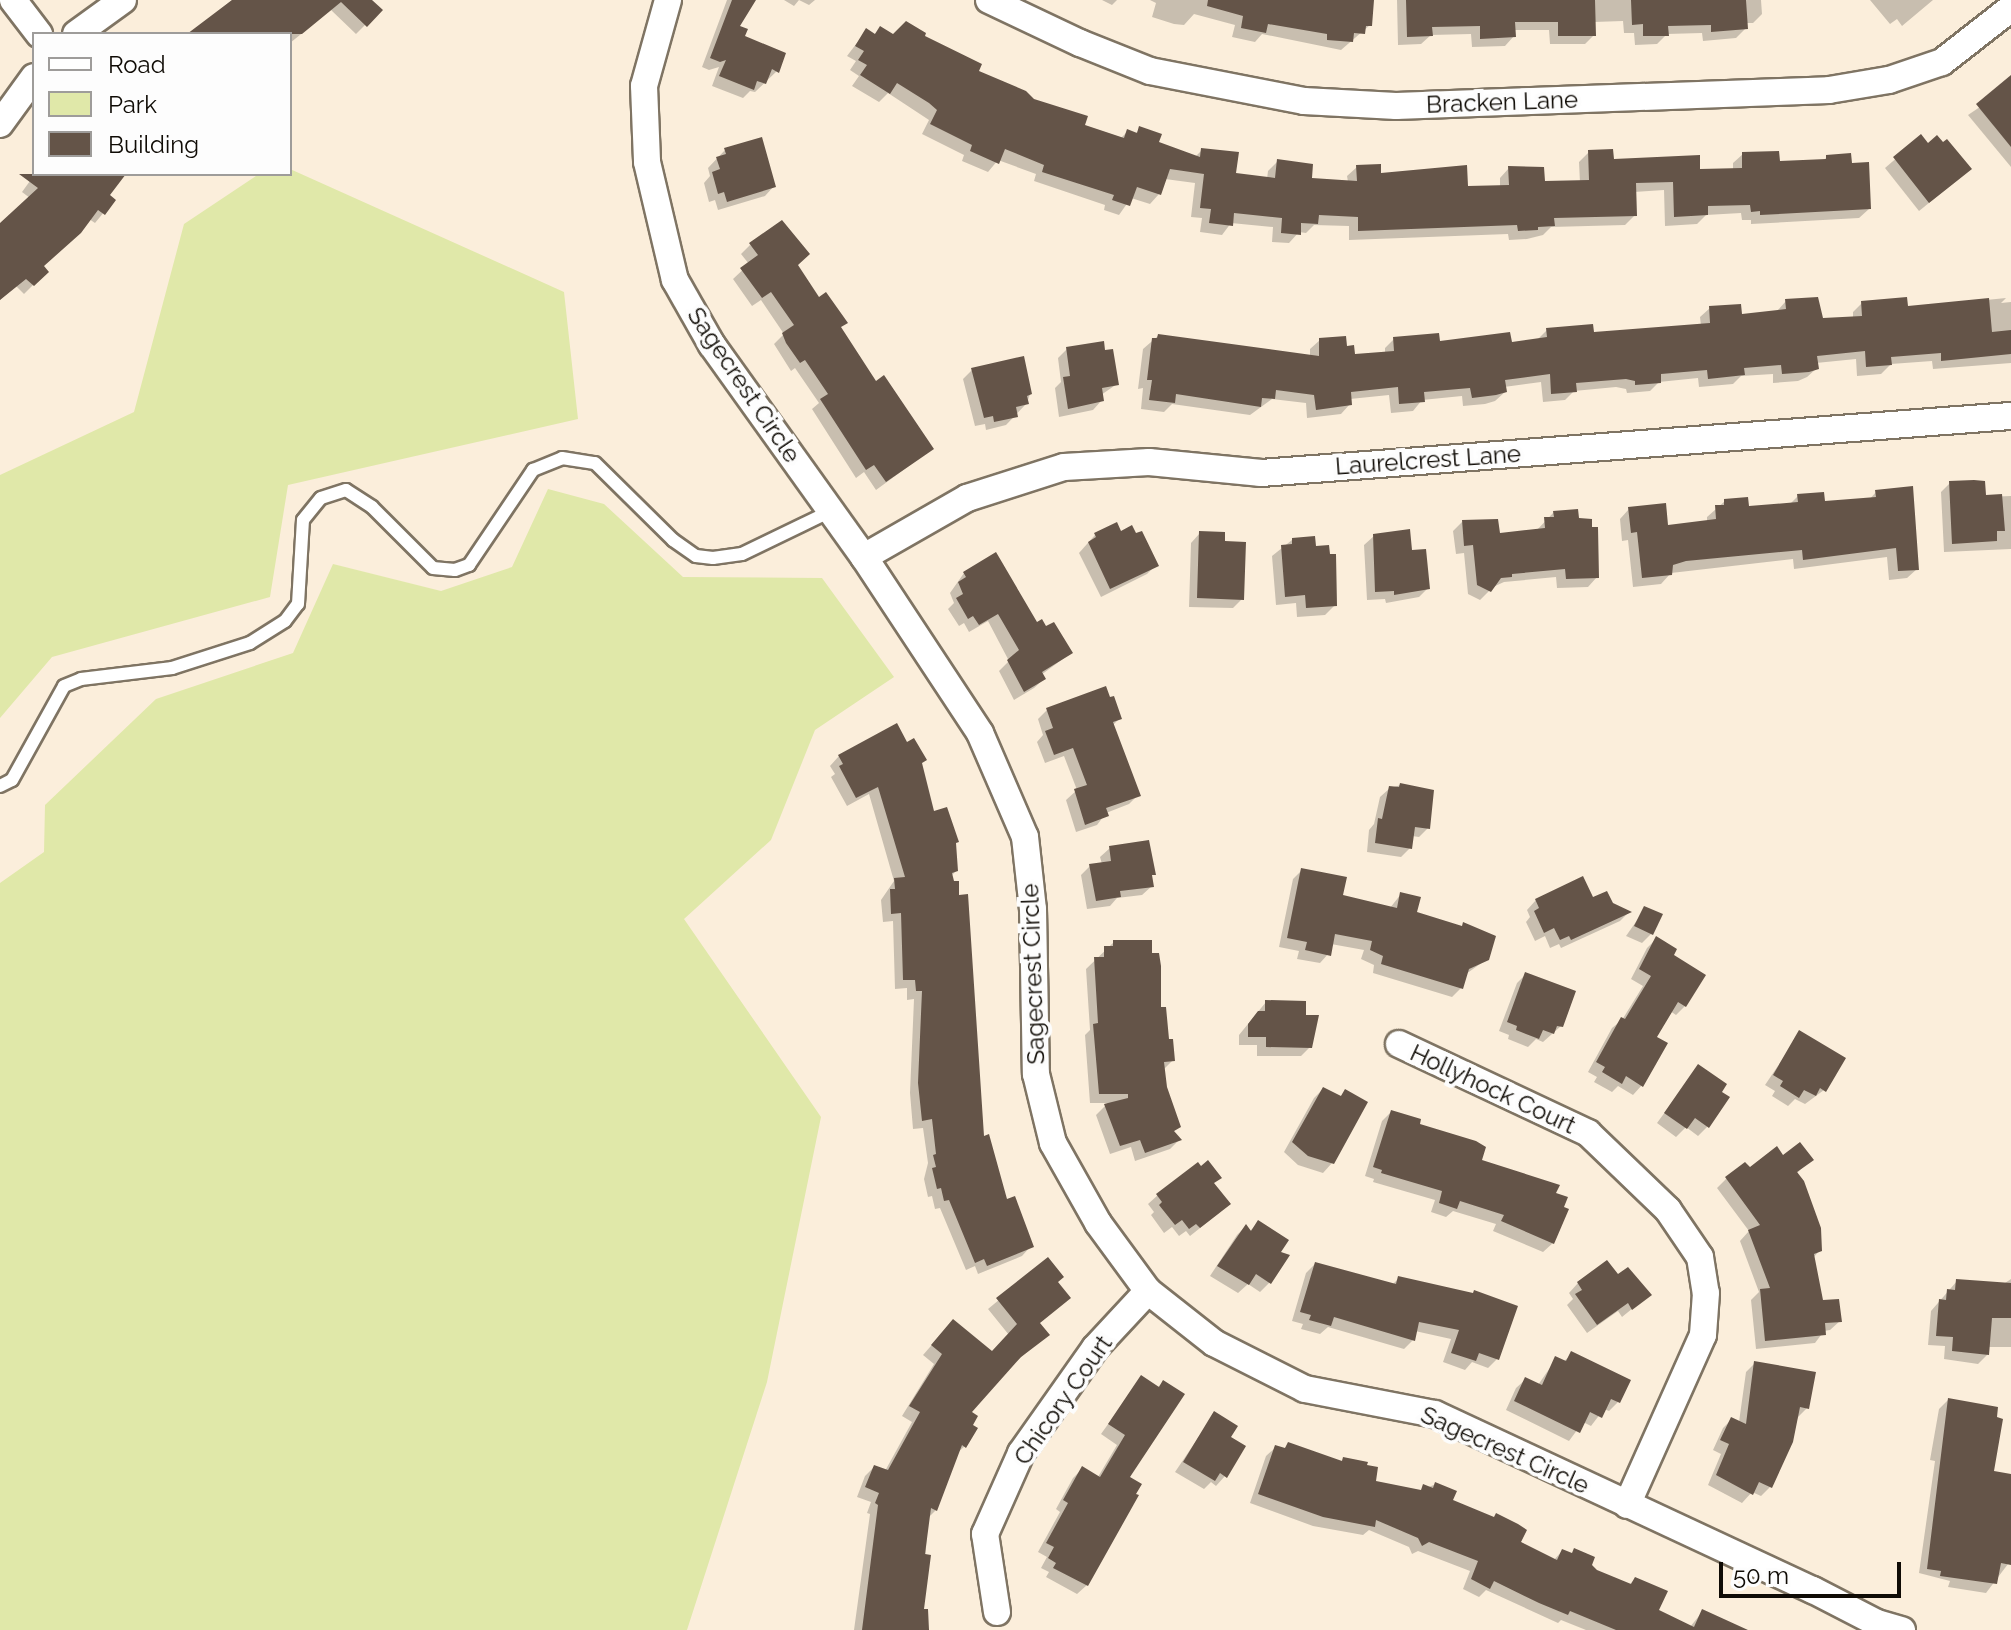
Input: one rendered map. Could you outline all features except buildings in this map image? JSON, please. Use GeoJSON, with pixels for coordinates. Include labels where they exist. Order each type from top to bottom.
{"type":"FeatureCollection","features":[{"type":"Feature","properties":{"kind":"street"},"geometry":{"type":"LineString","coordinates":[[13,0],[37,32]]}},
{"type":"Feature","properties":{"kind":"street"},"geometry":{"type":"LineString","coordinates":[[79,32],[123,0]]}},
{"type":"Feature","properties":{"kind":"street","name":"Sagecrest Circle"},"geometry":{"type":"LineString","coordinates":[[668,0],[644,86],[647,162],[675,280],[712,345],[864,557],[980,733],[1025,837],[1033,909],[1036,1074],[1053,1143],[1098,1223],[1148,1291],[1214,1343],[1305,1389],[1435,1414],[1877,1623],[1902,1630]]}},
{"type":"Feature","properties":{"kind":"street","name":"Bracken Lane"},"geometry":{"type":"LineString","coordinates":[[989,0],[1150,71],[1304,101],[1396,106],[1829,90],[1889,80],[1942,62],[2011,8]]}},
{"type":"Feature","properties":{"kind":"street"},"geometry":{"type":"LineString","coordinates":[[0,124],[32,80]]}},
{"type":"Feature","properties":{"kind":"street","name":"Laurelcrest Lane"},"geometry":{"type":"LineString","coordinates":[[864,557],[967,498],[1064,467],[1149,462],[1261,473],[2011,416]]}},
{"type":"Feature","properties":{"kind":"street","name":"Hollyhock Court"},"geometry":{"type":"LineString","coordinates":[[1399,1044],[1588,1133],[1668,1210],[1700,1257],[1706,1293],[1703,1335],[1627,1505]]}},
{"type":"Feature","properties":{"kind":"street","name":"Chicory Court"},"geometry":{"type":"LineString","coordinates":[[997,1612],[985,1534],[1021,1453],[1095,1348],[1148,1291]]}},
{"type":"Feature","properties":{"kind":"lane"},"geometry":{"type":"LineString","coordinates":[[0,786],[12,780],[64,686],[81,679],[172,668],[250,643],[285,621],[298,604],[303,520],[321,498],[346,490],[372,507],[433,568],[455,570],[469,565],[533,470],[562,458],[595,463],[673,540],[696,556],[713,558],[742,554],[831,511]]}},
{"type":"Feature","properties":{"kind":"green space"},"geometry":{"type":"Polygon","coordinates":[[[292,170],[564,292],[578,419],[288,485],[270,597],[52,657],[0,718],[0,475],[134,412],[184,224],[256,176],[292,176],[292,170]]]}},
{"type":"Feature","properties":{"kind":"green space"},"geometry":{"type":"Polygon","coordinates":[[[548,489],[604,504],[683,577],[822,578],[894,677],[815,730],[771,840],[684,919],[821,1117],[767,1382],[687,1630],[0,1630],[0,883],[44,852],[45,805],[156,699],[293,653],[333,564],[441,591],[512,567],[548,489]]]}}]}
